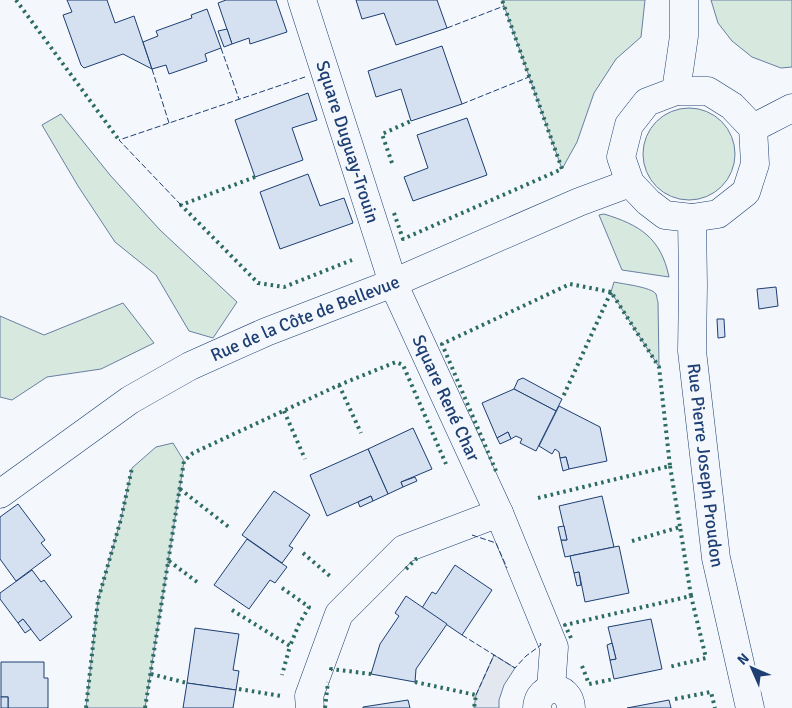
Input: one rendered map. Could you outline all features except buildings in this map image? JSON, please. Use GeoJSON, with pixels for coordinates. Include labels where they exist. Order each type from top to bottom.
{"type":"FeatureCollection","features":[{"type":"Feature","properties":{"kind":"street","name":"Square Duguay-Trouin"},"geometry":{"type":"LineString","coordinates":[[302,0],[393,283]]}},
{"type":"Feature","properties":{"kind":"street"},"geometry":{"type":"LineString","coordinates":[[676,91],[684,36],[684,0]]}},
{"type":"Feature","properties":{"kind":"street"},"geometry":{"type":"LineString","coordinates":[[676,91],[708,91],[732,106],[753,128],[755,164],[746,192],[718,214],[692,218],[665,215],[648,202],[630,183],[621,157],[629,125],[647,102],[676,91]]}},
{"type":"Feature","properties":{"kind":"street"},"geometry":{"type":"LineString","coordinates":[[753,128],[792,108]]}},
{"type":"Feature","properties":{"kind":"street","name":"Rue de la Côte de Bellevue"},"geometry":{"type":"LineString","coordinates":[[0,494],[130,400],[190,366],[266,332],[393,283],[579,202],[630,183]]}},
{"type":"Feature","properties":{"kind":"street","name":"Rue Pierre Joseph Proudon"},"geometry":{"type":"LineString","coordinates":[[692,218],[692,351],[716,558],[750,708]]}},
{"type":"Feature","properties":{"kind":"street","name":"Square René Char"},"geometry":{"type":"LineString","coordinates":[[393,283],[499,514],[554,647],[544,699]]}},
{"type":"Feature","properties":{"kind":"street"},"geometry":{"type":"LineString","coordinates":[[310,708],[309,696],[339,614],[404,549],[499,514]]}},
{"type":"Feature","properties":{"kind":"street","name":"Square René Char"},"geometry":{"type":"LineString","coordinates":[[544,699],[562,691],[569,699],[571,708]]}},
{"type":"Feature","properties":{"kind":"shaded area"},"geometry":{"type":"Polygon","coordinates":[[[502,0],[645,0],[641,37],[616,59],[594,93],[577,142],[562,169],[502,0]]]}},
{"type":"Feature","properties":{"kind":"shaded area"},"geometry":{"type":"Polygon","coordinates":[[[711,0],[792,0],[792,67],[781,68],[752,57],[732,41],[718,23],[711,0]]]}},
{"type":"Feature","properties":{"kind":"shaded area"},"geometry":{"type":"Polygon","coordinates":[[[689,108],[707,112],[721,122],[731,136],[735,154],[731,172],[721,186],[707,196],[689,200],[671,196],[657,186],[647,172],[643,154],[647,136],[657,122],[671,112],[689,108]]]}},
{"type":"Feature","properties":{"kind":"shaded area"},"geometry":{"type":"Polygon","coordinates":[[[61,114],[110,175],[160,230],[237,302],[213,338],[189,331],[156,275],[115,242],[78,186],[42,125],[61,114]]]}},
{"type":"Feature","properties":{"kind":"shaded area"},"geometry":{"type":"Polygon","coordinates":[[[604,214],[628,223],[647,235],[661,252],[669,277],[622,270],[599,215],[604,214]]]}},
{"type":"Feature","properties":{"kind":"shaded area"},"geometry":{"type":"Polygon","coordinates":[[[614,282],[643,288],[656,294],[658,302],[659,367],[611,292],[614,282]]]}},
{"type":"Feature","properties":{"kind":"shaded area"},"geometry":{"type":"Polygon","coordinates":[[[123,303],[154,343],[101,369],[47,377],[12,400],[0,397],[0,316],[44,335],[123,303]]]}},
{"type":"Feature","properties":{"kind":"shaded area"},"geometry":{"type":"Polygon","coordinates":[[[173,443],[184,461],[145,708],[86,708],[98,600],[121,519],[132,468],[156,447],[173,443]]]}},
{"type":"Feature","properties":{"kind":"shaded area"},"geometry":{"type":"Polygon","coordinates":[[[494,655],[515,668],[504,685],[499,700],[499,708],[474,708],[476,695],[494,655]]]}},
{"type":"Feature","properties":{"kind":"hedge"},"geometry":{"type":"LineString","coordinates":[[16,0],[119,140]]}},
{"type":"Feature","properties":{"kind":"hedge"},"geometry":{"type":"LineString","coordinates":[[394,213],[403,239],[562,169],[502,0]]}},
{"type":"Feature","properties":{"kind":"hedge"},"geometry":{"type":"LineString","coordinates":[[392,163],[382,134],[411,121]]}},
{"type":"Feature","properties":{"kind":"hedge"},"geometry":{"type":"LineString","coordinates":[[255,177],[181,205],[258,283],[284,287],[352,260]]}},
{"type":"Feature","properties":{"kind":"hedge"},"geometry":{"type":"LineString","coordinates":[[496,471],[442,344],[570,284],[611,292]]}},
{"type":"Feature","properties":{"kind":"hedge"},"geometry":{"type":"LineString","coordinates":[[538,498],[670,466],[659,367],[611,292],[562,399]]}},
{"type":"Feature","properties":{"kind":"hedge"},"geometry":{"type":"LineString","coordinates":[[145,708],[184,461],[193,453],[339,385],[396,362],[403,365],[446,464]]}},
{"type":"Feature","properties":{"kind":"hedge"},"geometry":{"type":"LineString","coordinates":[[339,385],[361,433]]}},
{"type":"Feature","properties":{"kind":"hedge"},"geometry":{"type":"LineString","coordinates":[[284,411],[305,459]]}},
{"type":"Feature","properties":{"kind":"hedge"},"geometry":{"type":"LineString","coordinates":[[670,466],[680,527]]}},
{"type":"Feature","properties":{"kind":"hedge"},"geometry":{"type":"LineString","coordinates":[[86,708],[98,600],[121,519],[132,468]]}},
{"type":"Feature","properties":{"kind":"hedge"},"geometry":{"type":"LineString","coordinates":[[180,489],[230,528]]}},
{"type":"Feature","properties":{"kind":"hedge"},"geometry":{"type":"LineString","coordinates":[[632,541],[680,527],[691,596]]}},
{"type":"Feature","properties":{"kind":"hedge"},"geometry":{"type":"LineString","coordinates":[[303,553],[331,577]]}},
{"type":"Feature","properties":{"kind":"hedge"},"geometry":{"type":"LineString","coordinates":[[406,569],[416,559],[421,557]]}},
{"type":"Feature","properties":{"kind":"hedge"},"geometry":{"type":"LineString","coordinates":[[169,561],[197,582]]}},
{"type":"Feature","properties":{"kind":"hedge"},"geometry":{"type":"LineString","coordinates":[[282,588],[309,607],[299,624],[290,646]]}},
{"type":"Feature","properties":{"kind":"hedge"},"geometry":{"type":"LineString","coordinates":[[571,638],[565,625],[691,596],[706,658],[669,667]]}},
{"type":"Feature","properties":{"kind":"hedge"},"geometry":{"type":"LineString","coordinates":[[232,610],[290,646],[282,675]]}},
{"type":"Feature","properties":{"kind":"hedge"},"geometry":{"type":"LineString","coordinates":[[582,666],[589,684],[614,679]]}},
{"type":"Feature","properties":{"kind":"hedge"},"geometry":{"type":"LineString","coordinates":[[331,670],[371,674]]}},
{"type":"Feature","properties":{"kind":"hedge"},"geometry":{"type":"LineString","coordinates":[[151,674],[187,683]]}},
{"type":"Feature","properties":{"kind":"hedge"},"geometry":{"type":"LineString","coordinates":[[325,708],[328,682]]}},
{"type":"Feature","properties":{"kind":"hedge"},"geometry":{"type":"LineString","coordinates":[[415,682],[476,695],[474,708]]}},
{"type":"Feature","properties":{"kind":"hedge"},"geometry":{"type":"LineString","coordinates":[[239,689],[281,696]]}},
{"type":"Feature","properties":{"kind":"hedge"},"geometry":{"type":"LineString","coordinates":[[675,699],[711,692],[715,708]]}},
{"type":"Feature","properties":{"kind":"fence"},"geometry":{"type":"LineString","coordinates":[[447,28],[504,6]]}},
{"type":"Feature","properties":{"kind":"fence"},"geometry":{"type":"LineString","coordinates":[[221,48],[239,99]]}},
{"type":"Feature","properties":{"kind":"fence"},"geometry":{"type":"LineString","coordinates":[[152,69],[169,123]]}},
{"type":"Feature","properties":{"kind":"fence"},"geometry":{"type":"LineString","coordinates":[[181,205],[119,140],[305,77]]}},
{"type":"Feature","properties":{"kind":"fence"},"geometry":{"type":"LineString","coordinates":[[462,104],[529,77]]}},
{"type":"Feature","properties":{"kind":"fence"},"geometry":{"type":"LineString","coordinates":[[472,535],[496,543],[507,568]]}},
{"type":"Feature","properties":{"kind":"fence"},"geometry":{"type":"LineString","coordinates":[[462,635],[515,668],[526,656],[541,645],[540,643]]}},
{"type":"Feature","properties":{"kind":"fence"},"geometry":{"type":"LineString","coordinates":[[476,695],[494,655]]}}]}
